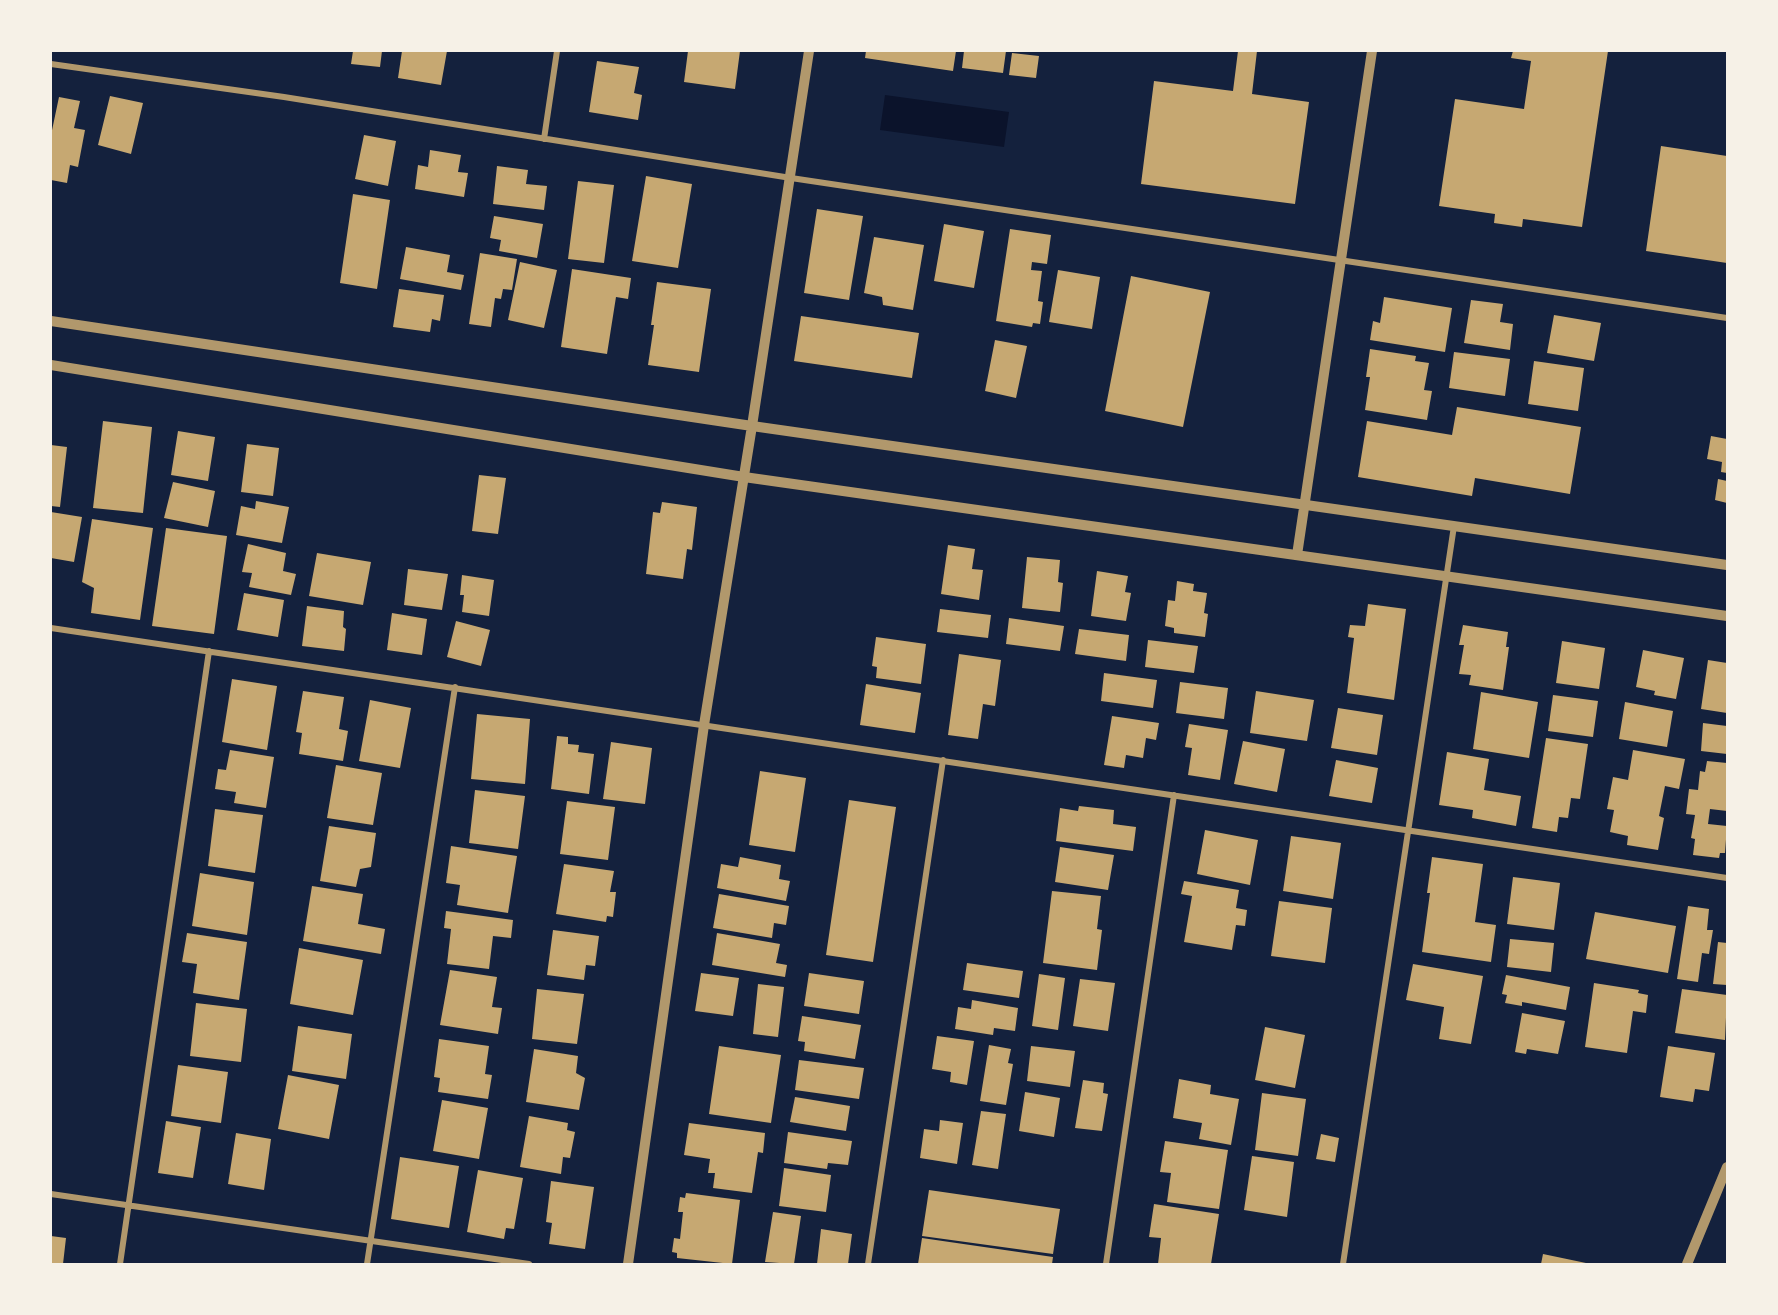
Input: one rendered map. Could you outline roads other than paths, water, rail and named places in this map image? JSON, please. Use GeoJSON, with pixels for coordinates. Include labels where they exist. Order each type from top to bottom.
{"type":"FeatureCollection","features":[{"type":"Feature","properties":{"kind":"street"},"geometry":{"type":"LineString","coordinates":[[544,139],[556,51]]}},
{"type":"Feature","properties":{"kind":"street"},"geometry":{"type":"LineString","coordinates":[[628,1264],[704,725],[809,51]]}},
{"type":"Feature","properties":{"kind":"street"},"geometry":{"type":"LineString","coordinates":[[1297,555],[1372,51]]}},
{"type":"Feature","properties":{"kind":"street"},"geometry":{"type":"LineString","coordinates":[[51,64],[296,99],[791,178],[1727,318]]}},
{"type":"Feature","properties":{"kind":"street"},"geometry":{"type":"LineString","coordinates":[[51,321],[752,426],[1727,565]]}},
{"type":"Feature","properties":{"kind":"street"},"geometry":{"type":"LineString","coordinates":[[51,365],[744,477],[1727,616]]}},
{"type":"Feature","properties":{"kind":"street"},"geometry":{"type":"LineString","coordinates":[[1342,1264],[1454,526]]}},
{"type":"Feature","properties":{"kind":"street"},"geometry":{"type":"LineString","coordinates":[[51,628],[1727,879]]}},
{"type":"Feature","properties":{"kind":"street"},"geometry":{"type":"LineString","coordinates":[[120,1264],[209,651]]}},
{"type":"Feature","properties":{"kind":"street"},"geometry":{"type":"LineString","coordinates":[[367,1264],[455,687]]}},
{"type":"Feature","properties":{"kind":"street"},"geometry":{"type":"LineString","coordinates":[[868,1264],[943,760]]}},
{"type":"Feature","properties":{"kind":"street"},"geometry":{"type":"LineString","coordinates":[[1106,1264],[1174,795]]}},
{"type":"Feature","properties":{"kind":"street"},"geometry":{"type":"LineString","coordinates":[[1687,1264],[1727,1167]]}},
{"type":"Feature","properties":{"kind":"street"},"geometry":{"type":"LineString","coordinates":[[51,1194],[529,1264]]}},
{"type":"Feature","properties":{"kind":"water"},"geometry":{"type":"Polygon","coordinates":[[[885,95],[1009,112],[1004,147],[880,130],[885,95]]]}}]}
